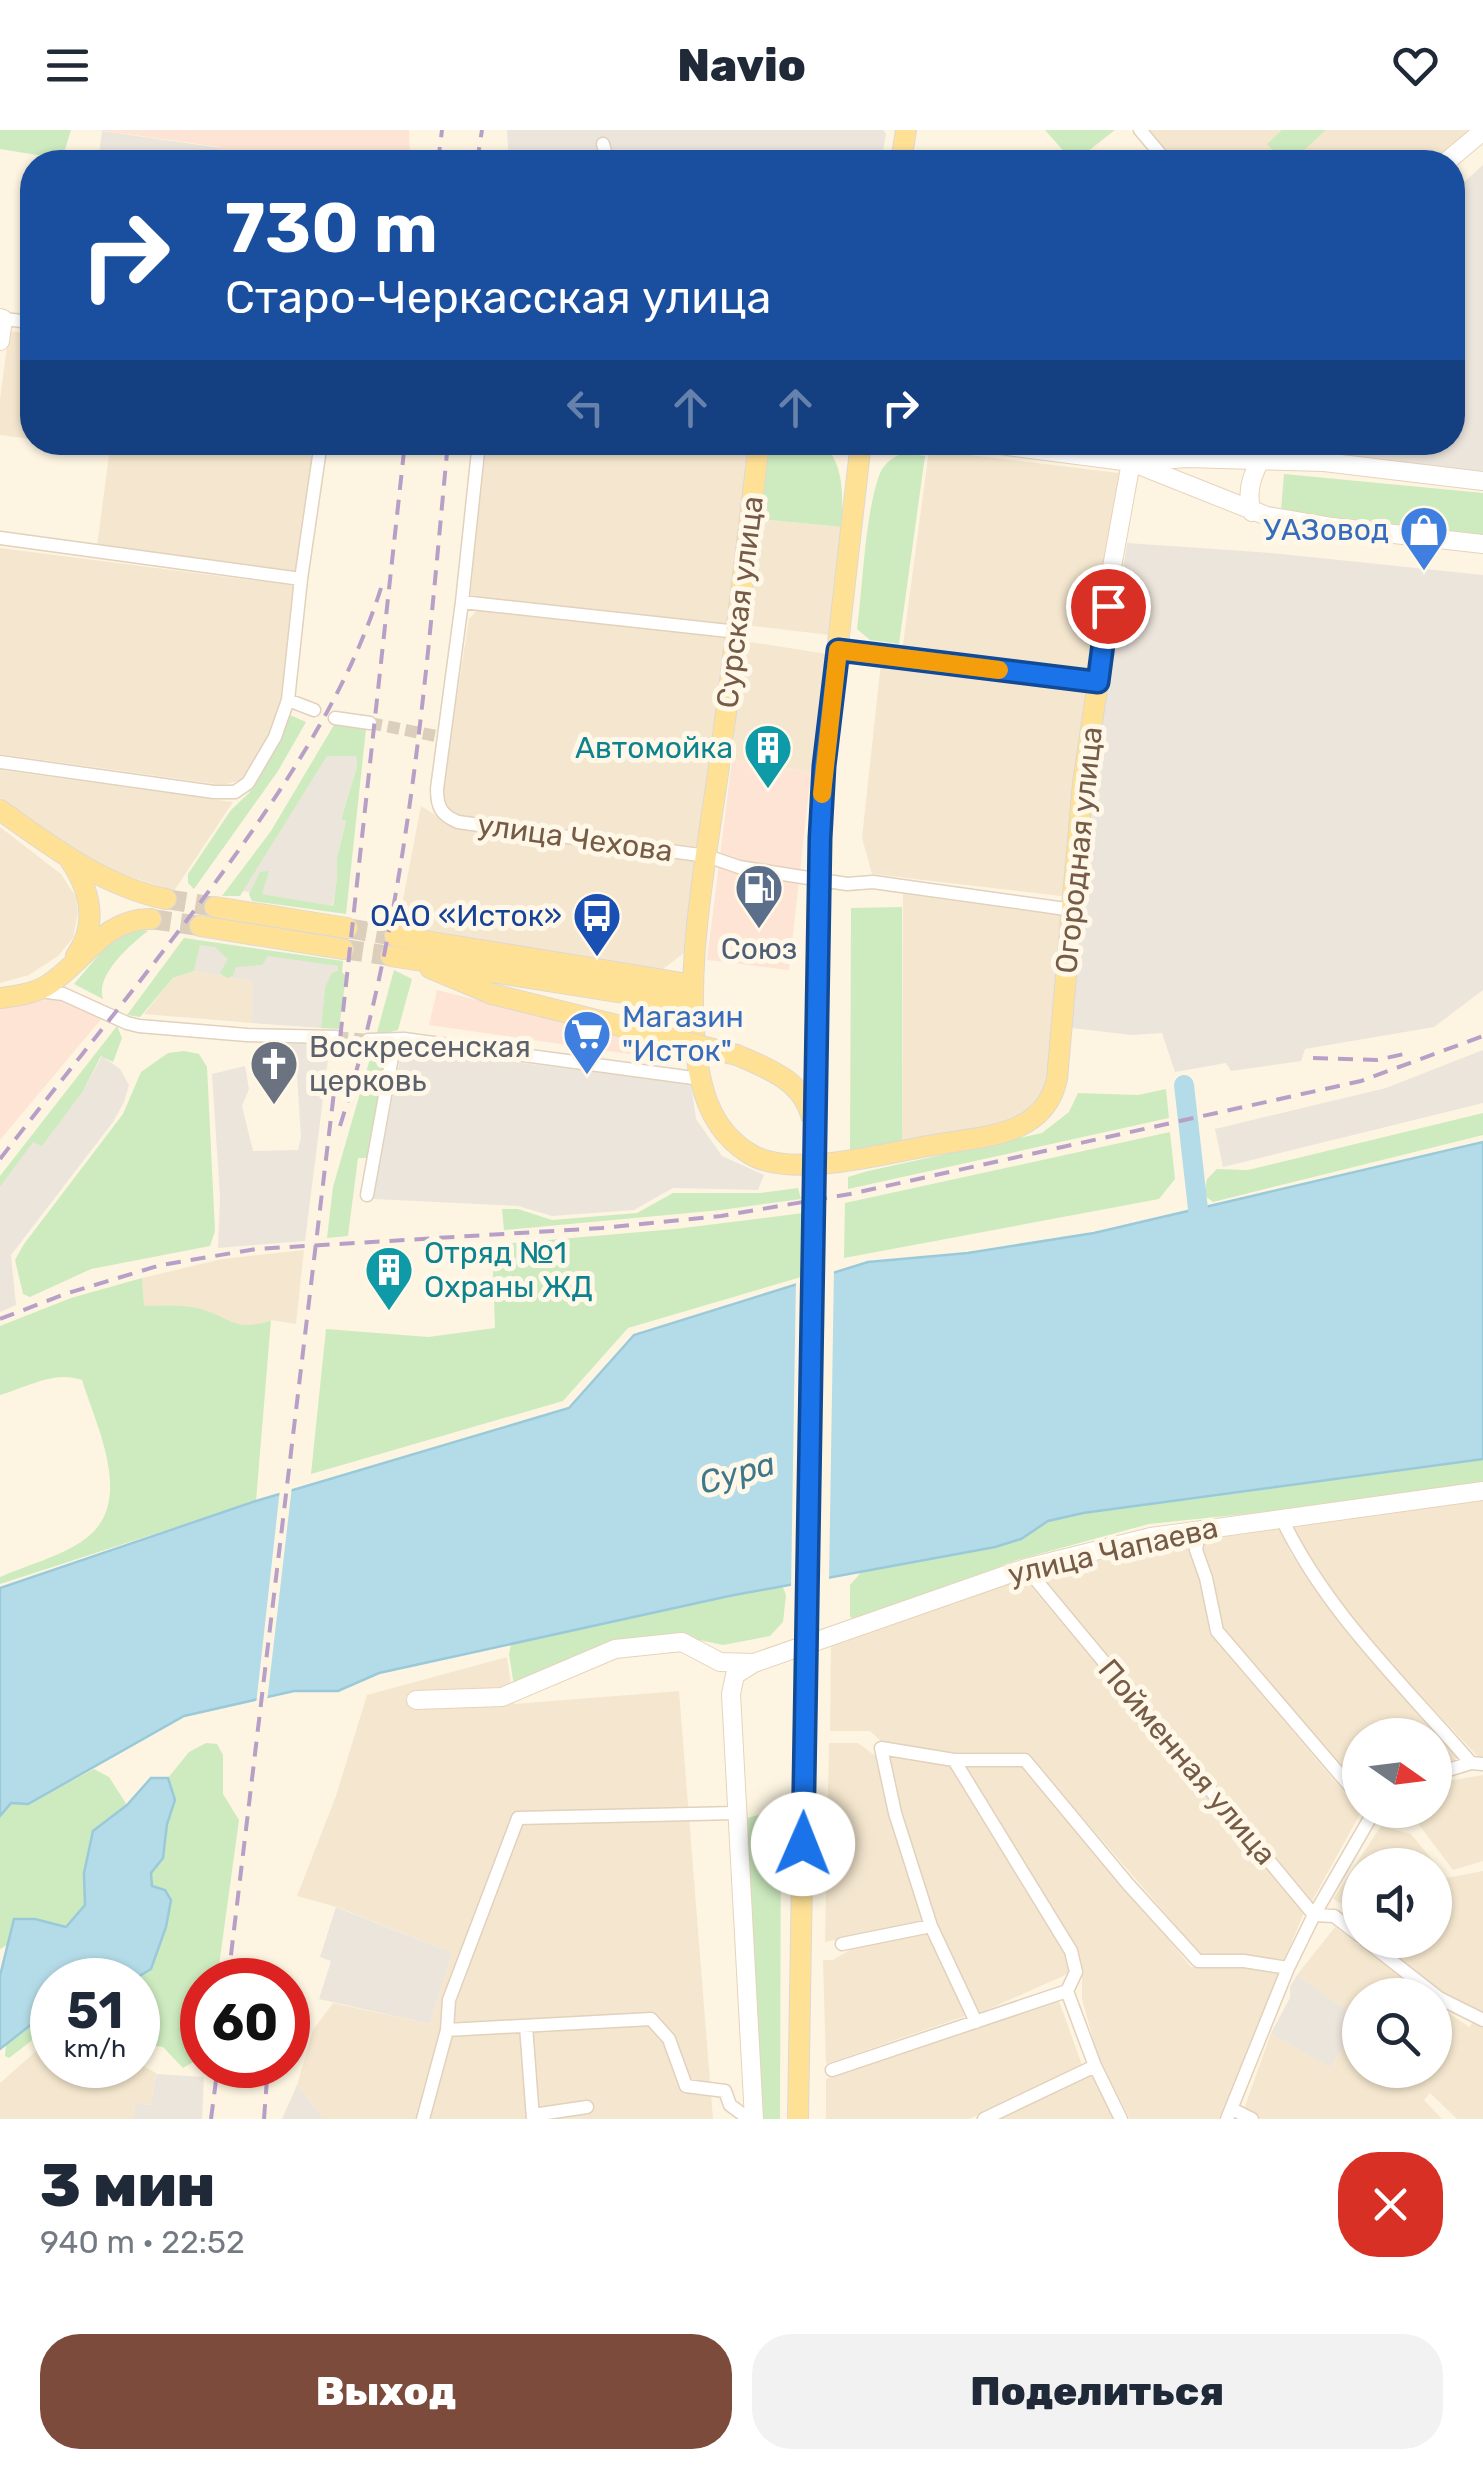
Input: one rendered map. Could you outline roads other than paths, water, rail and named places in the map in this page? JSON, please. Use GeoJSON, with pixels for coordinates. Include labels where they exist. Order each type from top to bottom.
{"type":"FeatureCollection","features":[{"type":"Feature","properties":{"kind":"main road","name":"Сурская улица"},"geometry":{"type":"LineString","coordinates":[[758,455],[696,955],[684,997],[696,1019],[700,1079],[708,1105],[730,1139],[762,1160],[794,1164],[856,1159],[983,1135],[1027,1125],[1040,1115]]}},
{"type":"Feature","properties":{"kind":"main road"},"geometry":{"type":"LineString","coordinates":[[798,2119],[820,838],[824,766],[860,455]]}},
{"type":"Feature","properties":{"kind":"main road"},"geometry":{"type":"LineString","coordinates":[[838,650],[1098,682]]}},
{"type":"Feature","properties":{"kind":"main road","name":"Огородная улица"},"geometry":{"type":"LineString","coordinates":[[1040,1115],[1051,1103],[1057,1078],[1083,783],[1098,682]]}},
{"type":"Feature","properties":{"kind":"main road"},"geometry":{"type":"LineString","coordinates":[[0,810],[70,860],[138,892],[166,899]]}},
{"type":"Feature","properties":{"kind":"main road"},"geometry":{"type":"LineString","coordinates":[[70,860],[83,879],[90,902],[90,925],[83,947],[70,966]]}},
{"type":"Feature","properties":{"kind":"main road"},"geometry":{"type":"LineString","coordinates":[[200,926],[345,938],[215,907]]}},
{"type":"Feature","properties":{"kind":"main road"},"geometry":{"type":"LineString","coordinates":[[0,998],[37,991],[120,924],[152,919]]}},
{"type":"Feature","properties":{"kind":"main road"},"geometry":{"type":"LineString","coordinates":[[415,960],[684,997],[682,983],[393,946],[415,960],[445,977],[492,994],[737,1056],[774,1071],[794,1085],[809,1105],[815,1130]]}},
{"type":"Feature","properties":{"kind":"main road"},"geometry":{"type":"LineString","coordinates":[[660,980],[684,970],[696,955]]}},
{"type":"Feature","properties":{"kind":"street"},"geometry":{"type":"LineString","coordinates":[[1140,130],[1158,150]]}},
{"type":"Feature","properties":{"kind":"street"},"geometry":{"type":"LineString","coordinates":[[1461,150],[1483,132]]}},
{"type":"Feature","properties":{"kind":"street"},"geometry":{"type":"LineString","coordinates":[[603,144],[605,150]]}},
{"type":"Feature","properties":{"kind":"street"},"geometry":{"type":"LineString","coordinates":[[0,341],[2,319]]}},
{"type":"Feature","properties":{"kind":"street"},"geometry":{"type":"LineString","coordinates":[[0,762],[235,792],[248,783],[276,737],[288,700],[319,455]]}},
{"type":"Feature","properties":{"kind":"street"},"geometry":{"type":"LineString","coordinates":[[477,455],[462,602],[738,632]]}},
{"type":"Feature","properties":{"kind":"street"},"geometry":{"type":"LineString","coordinates":[[1077,455],[1131,462],[1252,512],[1332,528],[1483,544]]}},
{"type":"Feature","properties":{"kind":"street"},"geometry":{"type":"LineString","coordinates":[[1131,462],[1147,455]]}},
{"type":"Feature","properties":{"kind":"street"},"geometry":{"type":"LineString","coordinates":[[1183,484],[1182,472],[1189,455]]}},
{"type":"Feature","properties":{"kind":"street"},"geometry":{"type":"LineString","coordinates":[[1230,455],[1483,480]]}},
{"type":"Feature","properties":{"kind":"street"},"geometry":{"type":"LineString","coordinates":[[1252,512],[1248,498],[1254,470],[1261,459]]}},
{"type":"Feature","properties":{"kind":"street","name":"Огородная улица"},"geometry":{"type":"LineString","coordinates":[[1098,682],[1112,568],[1131,462]]}},
{"type":"Feature","properties":{"kind":"street"},"geometry":{"type":"LineString","coordinates":[[0,538],[301,579]]}},
{"type":"Feature","properties":{"kind":"street","name":"улица Чехова"},"geometry":{"type":"LineString","coordinates":[[462,602],[436,789],[437,803],[445,817],[706,856],[739,866],[847,884],[873,882],[1073,910]]}},
{"type":"Feature","properties":{"kind":"street"},"geometry":{"type":"LineString","coordinates":[[288,700],[314,710]]}},
{"type":"Feature","properties":{"kind":"street"},"geometry":{"type":"LineString","coordinates":[[334,718],[370,723]]}},
{"type":"Feature","properties":{"kind":"street"},"geometry":{"type":"LineString","coordinates":[[37,991],[62,994],[127,1023],[246,1035],[336,1037]]}},
{"type":"Feature","properties":{"kind":"street"},"geometry":{"type":"LineString","coordinates":[[368,1040],[404,1038],[700,1079]]}},
{"type":"Feature","properties":{"kind":"street"},"geometry":{"type":"LineString","coordinates":[[368,1195],[394,1046],[404,1038]]}},
{"type":"Feature","properties":{"kind":"street","name":"улица Чапаева"},"geometry":{"type":"LineString","coordinates":[[754,1663],[1026,1568],[1200,1528],[1483,1491]]}},
{"type":"Feature","properties":{"kind":"street"},"geometry":{"type":"LineString","coordinates":[[1280,1517],[1297,1552],[1356,1634],[1477,1764],[1452,1770]]}},
{"type":"Feature","properties":{"kind":"street"},"geometry":{"type":"LineString","coordinates":[[1200,1528],[1196,1550],[1216,1631],[1342,1777]]}},
{"type":"Feature","properties":{"kind":"street","name":"Пойменная улица"},"geometry":{"type":"LineString","coordinates":[[1026,1568],[1314,1914],[1334,1916],[1342,1922]]}},
{"type":"Feature","properties":{"kind":"street"},"geometry":{"type":"LineString","coordinates":[[416,1700],[502,1696],[614,1649],[682,1642],[720,1662],[754,1663]]}},
{"type":"Feature","properties":{"kind":"street"},"geometry":{"type":"LineString","coordinates":[[752,2119],[731,1694],[734,1675],[754,1663]]}},
{"type":"Feature","properties":{"kind":"street"},"geometry":{"type":"LineString","coordinates":[[976,2022],[931,1926],[895,1813],[881,1748],[954,1760],[1025,1760],[1198,1961],[1244,1961],[1288,1968]]}},
{"type":"Feature","properties":{"kind":"street"},"geometry":{"type":"LineString","coordinates":[[954,1760],[1071,1952],[1076,1972],[1068,1991],[1095,2066],[1121,2119]]}},
{"type":"Feature","properties":{"kind":"street"},"geometry":{"type":"LineString","coordinates":[[423,2119],[447,2030],[449,2000],[518,1818],[736,1813]]}},
{"type":"Feature","properties":{"kind":"street"},"geometry":{"type":"LineString","coordinates":[[1252,2119],[1230,2114],[1288,1968],[1364,1828]]}},
{"type":"Feature","properties":{"kind":"street"},"geometry":{"type":"LineString","coordinates":[[842,1944],[931,1926]]}},
{"type":"Feature","properties":{"kind":"street","name":"Пойменная улица"},"geometry":{"type":"LineString","coordinates":[[1388,1958],[1439,1998],[1483,2020]]}},
{"type":"Feature","properties":{"kind":"street"},"geometry":{"type":"LineString","coordinates":[[832,2070],[1068,1991]]}},
{"type":"Feature","properties":{"kind":"street"},"geometry":{"type":"LineString","coordinates":[[447,2030],[650,2019],[668,2039],[686,2086],[726,2091],[730,2105],[752,2119]]}},
{"type":"Feature","properties":{"kind":"street"},"geometry":{"type":"LineString","coordinates":[[526,2026],[533,2117],[587,2107]]}},
{"type":"Feature","properties":{"kind":"street"},"geometry":{"type":"LineString","coordinates":[[984,2119],[1095,2066]]}},
{"type":"Feature","properties":{"kind":"water","name":"Сура"},"geometry":{"type":"Polygon","coordinates":[[[1483,1142],[1483,1459],[1083,1513],[1048,1521],[1021,1539],[995,1547],[729,1596],[379,1673],[338,1691],[294,1691],[184,1716],[28,1804],[11,1803],[0,1816],[0,1588],[256,1501],[569,1408],[634,1335],[868,1262],[968,1253],[1094,1233],[1483,1142]]]}},
{"type":"Feature","properties":{"kind":"water"},"geometry":{"type":"Polygon","coordinates":[[[151,1778],[168,1778],[175,1800],[163,1858],[151,1873],[152,1886],[165,1890],[171,1900],[155,1958],[30,1958],[30,2025],[0,2049],[0,1976],[14,1919],[35,1919],[66,1927],[85,1905],[84,1873],[93,1831],[127,1805],[151,1778]]]}},
{"type":"Feature","properties":{"kind":"waterway"},"geometry":{"type":"LineString","coordinates":[[1184,1085],[1198,1209],[1206,1235]]}},
{"type":"Feature","properties":{"kind":"tunnel"},"geometry":{"type":"LineString","coordinates":[[370,723],[436,736]]}},
{"type":"Feature","properties":{"kind":"tunnel"},"geometry":{"type":"LineString","coordinates":[[166,899],[215,907]]}},
{"type":"Feature","properties":{"kind":"tunnel"},"geometry":{"type":"LineString","coordinates":[[151,919],[200,926]]}},
{"type":"Feature","properties":{"kind":"tunnel"},"geometry":{"type":"LineString","coordinates":[[347,928],[395,936]]}},
{"type":"Feature","properties":{"kind":"tunnel"},"geometry":{"type":"LineString","coordinates":[[343,949],[391,956]]}},
{"type":"Feature","properties":{"kind":"tunnel"},"geometry":{"type":"LineString","coordinates":[[336,1037],[368,1040]]}},
{"type":"Feature","properties":{"kind":"railway"},"geometry":{"type":"LineString","coordinates":[[440,150],[442,130]]}},
{"type":"Feature","properties":{"kind":"railway"},"geometry":{"type":"LineString","coordinates":[[479,150],[482,130]]}},
{"type":"Feature","properties":{"kind":"railway"},"geometry":{"type":"LineString","coordinates":[[231,1958],[337,1067],[404,455]]}},
{"type":"Feature","properties":{"kind":"railway"},"geometry":{"type":"LineString","coordinates":[[340,1126],[364,1043],[399,874],[423,701],[447,455]]}},
{"type":"Feature","properties":{"kind":"railway"},"geometry":{"type":"LineString","coordinates":[[0,1159],[196,909],[270,806],[333,701],[381,588]]}},
{"type":"Feature","properties":{"kind":"railway"},"geometry":{"type":"LineString","coordinates":[[0,1319],[65,1294],[161,1265],[256,1249],[602,1228],[721,1216],[850,1194],[1361,1081],[1483,1036]]}},
{"type":"Feature","properties":{"kind":"railway"},"geometry":{"type":"LineString","coordinates":[[1313,1058],[1377,1060],[1404,1054]]}},
{"type":"Feature","properties":{"kind":"railway"},"geometry":{"type":"LineString","coordinates":[[211,2119],[215,2088]]}},
{"type":"Feature","properties":{"kind":"railway"},"geometry":{"type":"LineString","coordinates":[[264,2119],[266,2088]]}},
{"type":"Feature","properties":{"kind":"place","name":"УАЗовод"},"geometry":{"type":"Point","coordinates":[1424,572]}},
{"type":"Feature","properties":{"kind":"place","name":"Автомойка"},"geometry":{"type":"Point","coordinates":[768,790]}},
{"type":"Feature","properties":{"kind":"place","name":"Союз"},"geometry":{"type":"Point","coordinates":[759,930]}},
{"type":"Feature","properties":{"kind":"place","name":"ОАО «Исток»"},"geometry":{"type":"Point","coordinates":[597,958]}},
{"type":"Feature","properties":{"kind":"place","name":"Магазин \"Исток\""},"geometry":{"type":"Point","coordinates":[587,1076]}},
{"type":"Feature","properties":{"kind":"place","name":"Воскресенская церковь"},"geometry":{"type":"Point","coordinates":[274,1106]}},
{"type":"Feature","properties":{"kind":"place","name":"Отряд №1 Охраны ЖД"},"geometry":{"type":"Point","coordinates":[389,1312]}}]}
